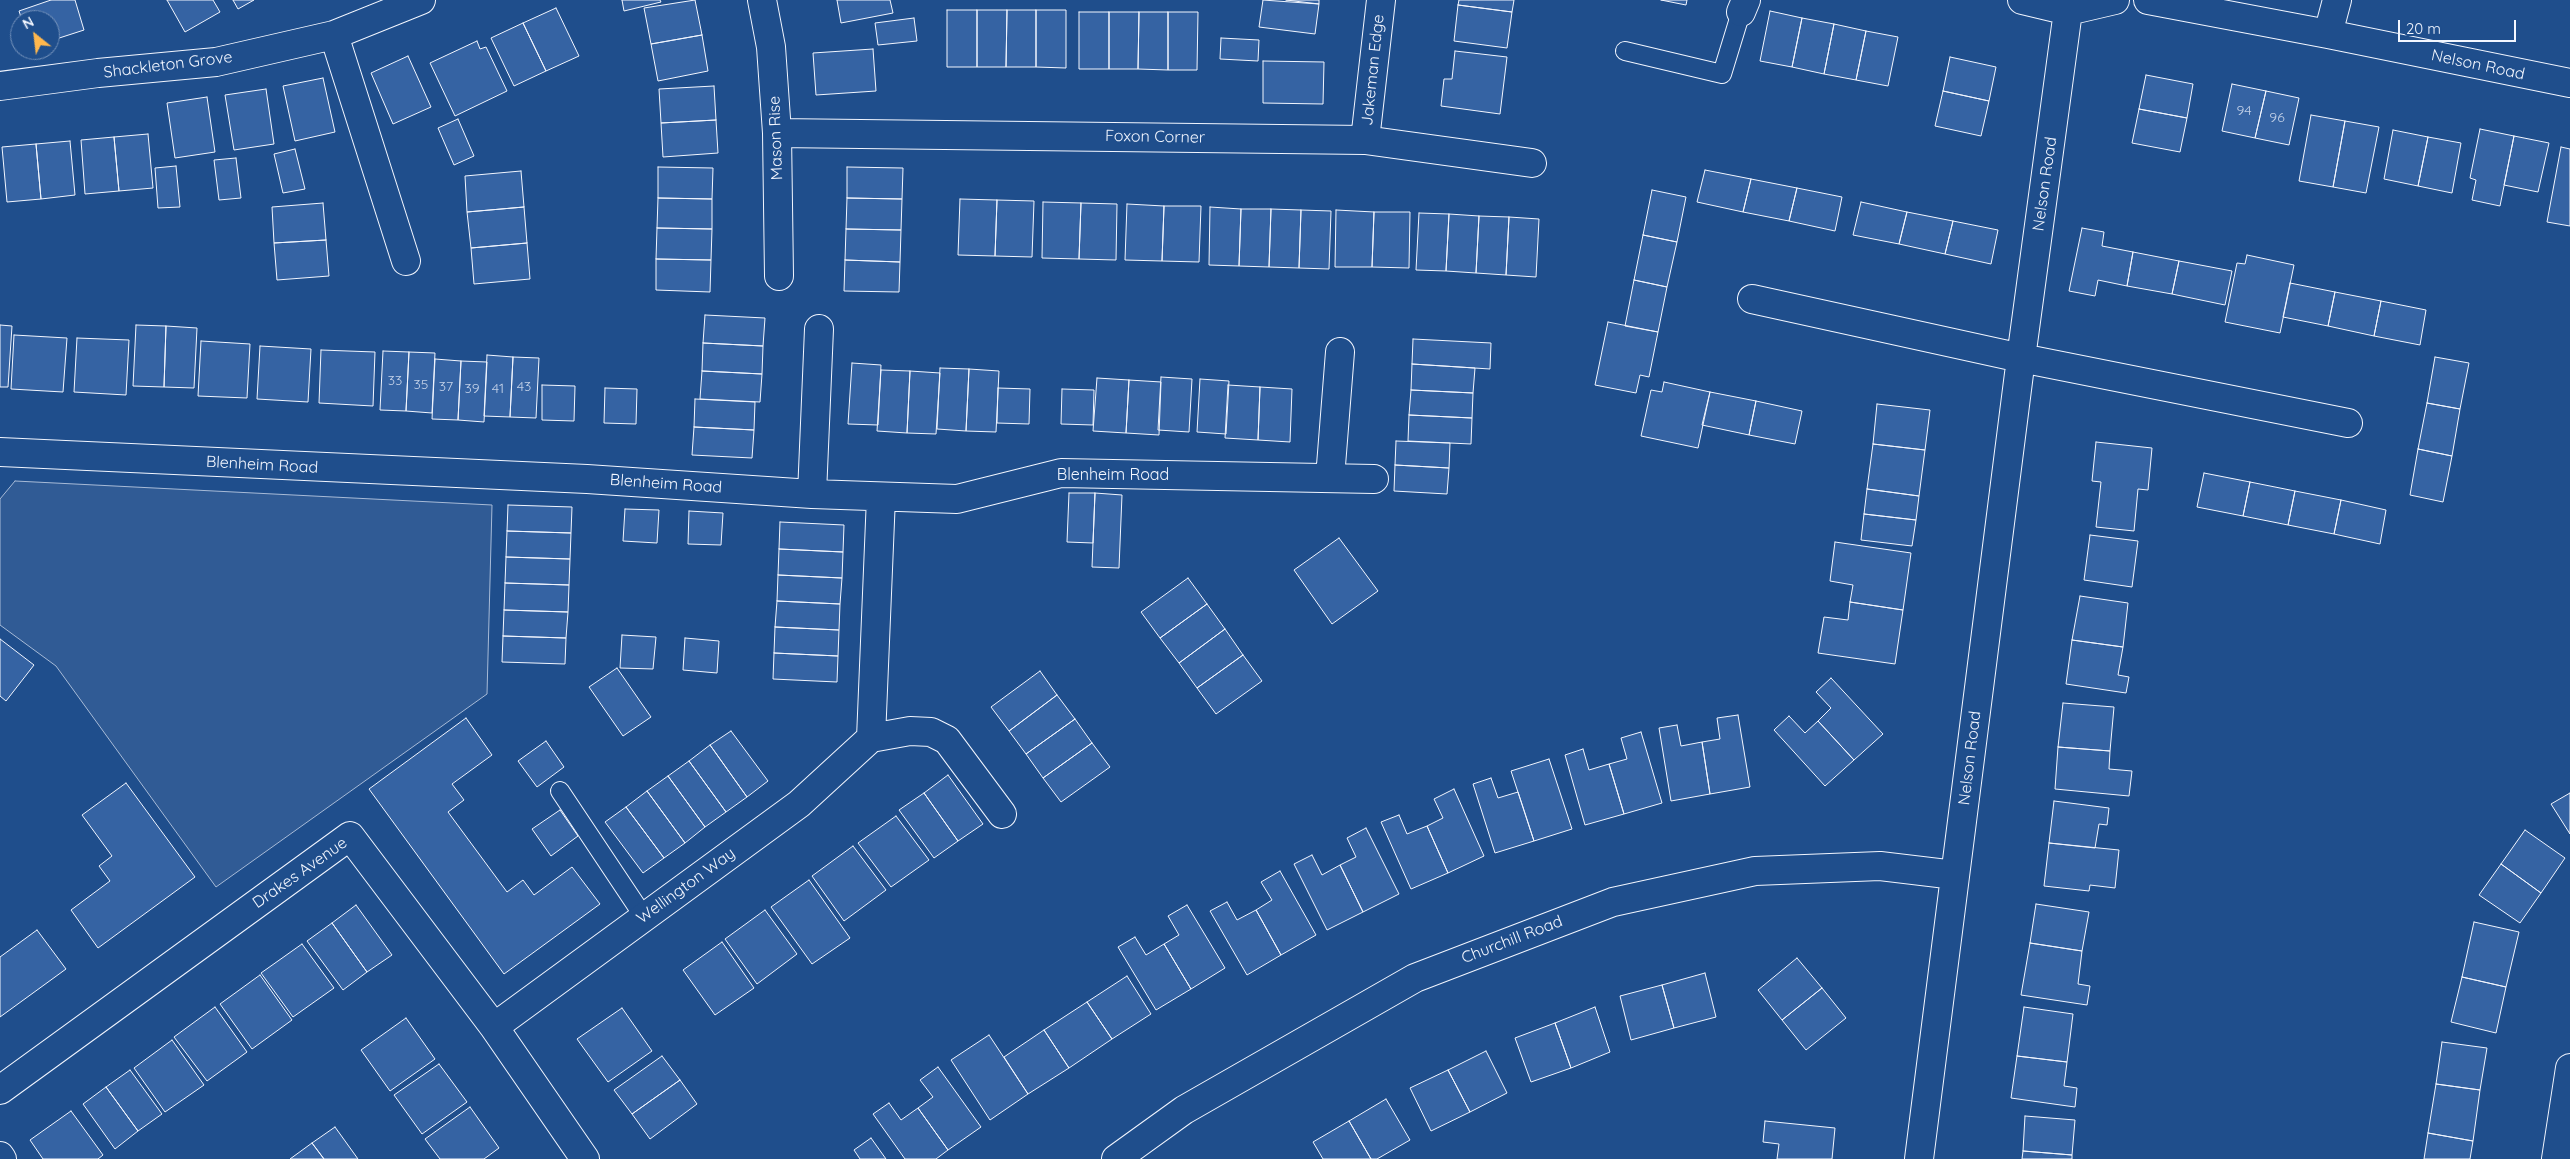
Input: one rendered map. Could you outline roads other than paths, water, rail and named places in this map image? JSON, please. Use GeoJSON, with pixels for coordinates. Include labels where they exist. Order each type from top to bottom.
{"type":"FeatureCollection","features":[{"type":"Feature","properties":{"kind":"street","name":"Shackleton Grove"},"geometry":{"type":"LineString","coordinates":[[0,86],[98,73],[216,62],[334,35],[421,0]]}},
{"type":"Feature","properties":{"kind":"street","name":"Mason Rise"},"geometry":{"type":"LineString","coordinates":[[762,0],[771,47],[777,133],[779,276]]}},
{"type":"Feature","properties":{"kind":"street","name":"Jakeman Edge"},"geometry":{"type":"LineString","coordinates":[[1365,140],[1381,0]]}},
{"type":"Feature","properties":{"kind":"street"},"geometry":{"type":"LineString","coordinates":[[2022,0],[2068,11],[2115,0]]}},
{"type":"Feature","properties":{"kind":"street","name":"Nelson Road"},"geometry":{"type":"LineString","coordinates":[[2148,0],[2570,83]]}},
{"type":"Feature","properties":{"kind":"street"},"geometry":{"type":"LineString","coordinates":[[2328,34],[2337,0]]}},
{"type":"Feature","properties":{"kind":"street","name":"Nelson Road"},"geometry":{"type":"LineString","coordinates":[[1919,1159],[2021,358],[2068,11]]}},
{"type":"Feature","properties":{"kind":"street"},"geometry":{"type":"LineString","coordinates":[[334,35],[406,261]]}},
{"type":"Feature","properties":{"kind":"street","name":"Foxon Corner"},"geometry":{"type":"LineString","coordinates":[[777,133],[1365,140],[1532,164]]}},
{"type":"Feature","properties":{"kind":"street"},"geometry":{"type":"LineString","coordinates":[[1752,299],[2021,358],[2348,423]]}},
{"type":"Feature","properties":{"kind":"street"},"geometry":{"type":"LineString","coordinates":[[812,494],[819,329]]}},
{"type":"Feature","properties":{"kind":"street"},"geometry":{"type":"LineString","coordinates":[[1330,478],[1340,352]]}},
{"type":"Feature","properties":{"kind":"street","name":"Blenheim Road"},"geometry":{"type":"LineString","coordinates":[[0,452],[588,479],[812,494],[957,499],[1061,473],[1374,479]]}},
{"type":"Feature","properties":{"kind":"street"},"geometry":{"type":"LineString","coordinates":[[881,497],[871,738],[910,731],[931,732],[947,740],[1002,814]]}},
{"type":"Feature","properties":{"kind":"street","name":"Wellington Way"},"geometry":{"type":"LineString","coordinates":[[494,1027],[799,804],[871,738]]}},
{"type":"Feature","properties":{"kind":"street","name":"Drakes Avenue"},"geometry":{"type":"LineString","coordinates":[[0,1090],[350,836],[494,1027],[585,1159]]}},
{"type":"Feature","properties":{"kind":"street","name":"Churchill Road"},"geometry":{"type":"LineString","coordinates":[[1116,1159],[1184,1110],[1415,978],[1613,902],[1755,871],[1880,866],[1955,875]]}},
{"type":"Feature","properties":{"kind":"street"},"geometry":{"type":"LineString","coordinates":[[2556,1159],[2570,1068]]}},
{"type":"Feature","properties":{"kind":"lane"},"geometry":{"type":"LineString","coordinates":[[1624,51],[1722,74],[1744,6]]}},
{"type":"Feature","properties":{"kind":"lane"},"geometry":{"type":"LineString","coordinates":[[560,791],[644,917]]}}]}
